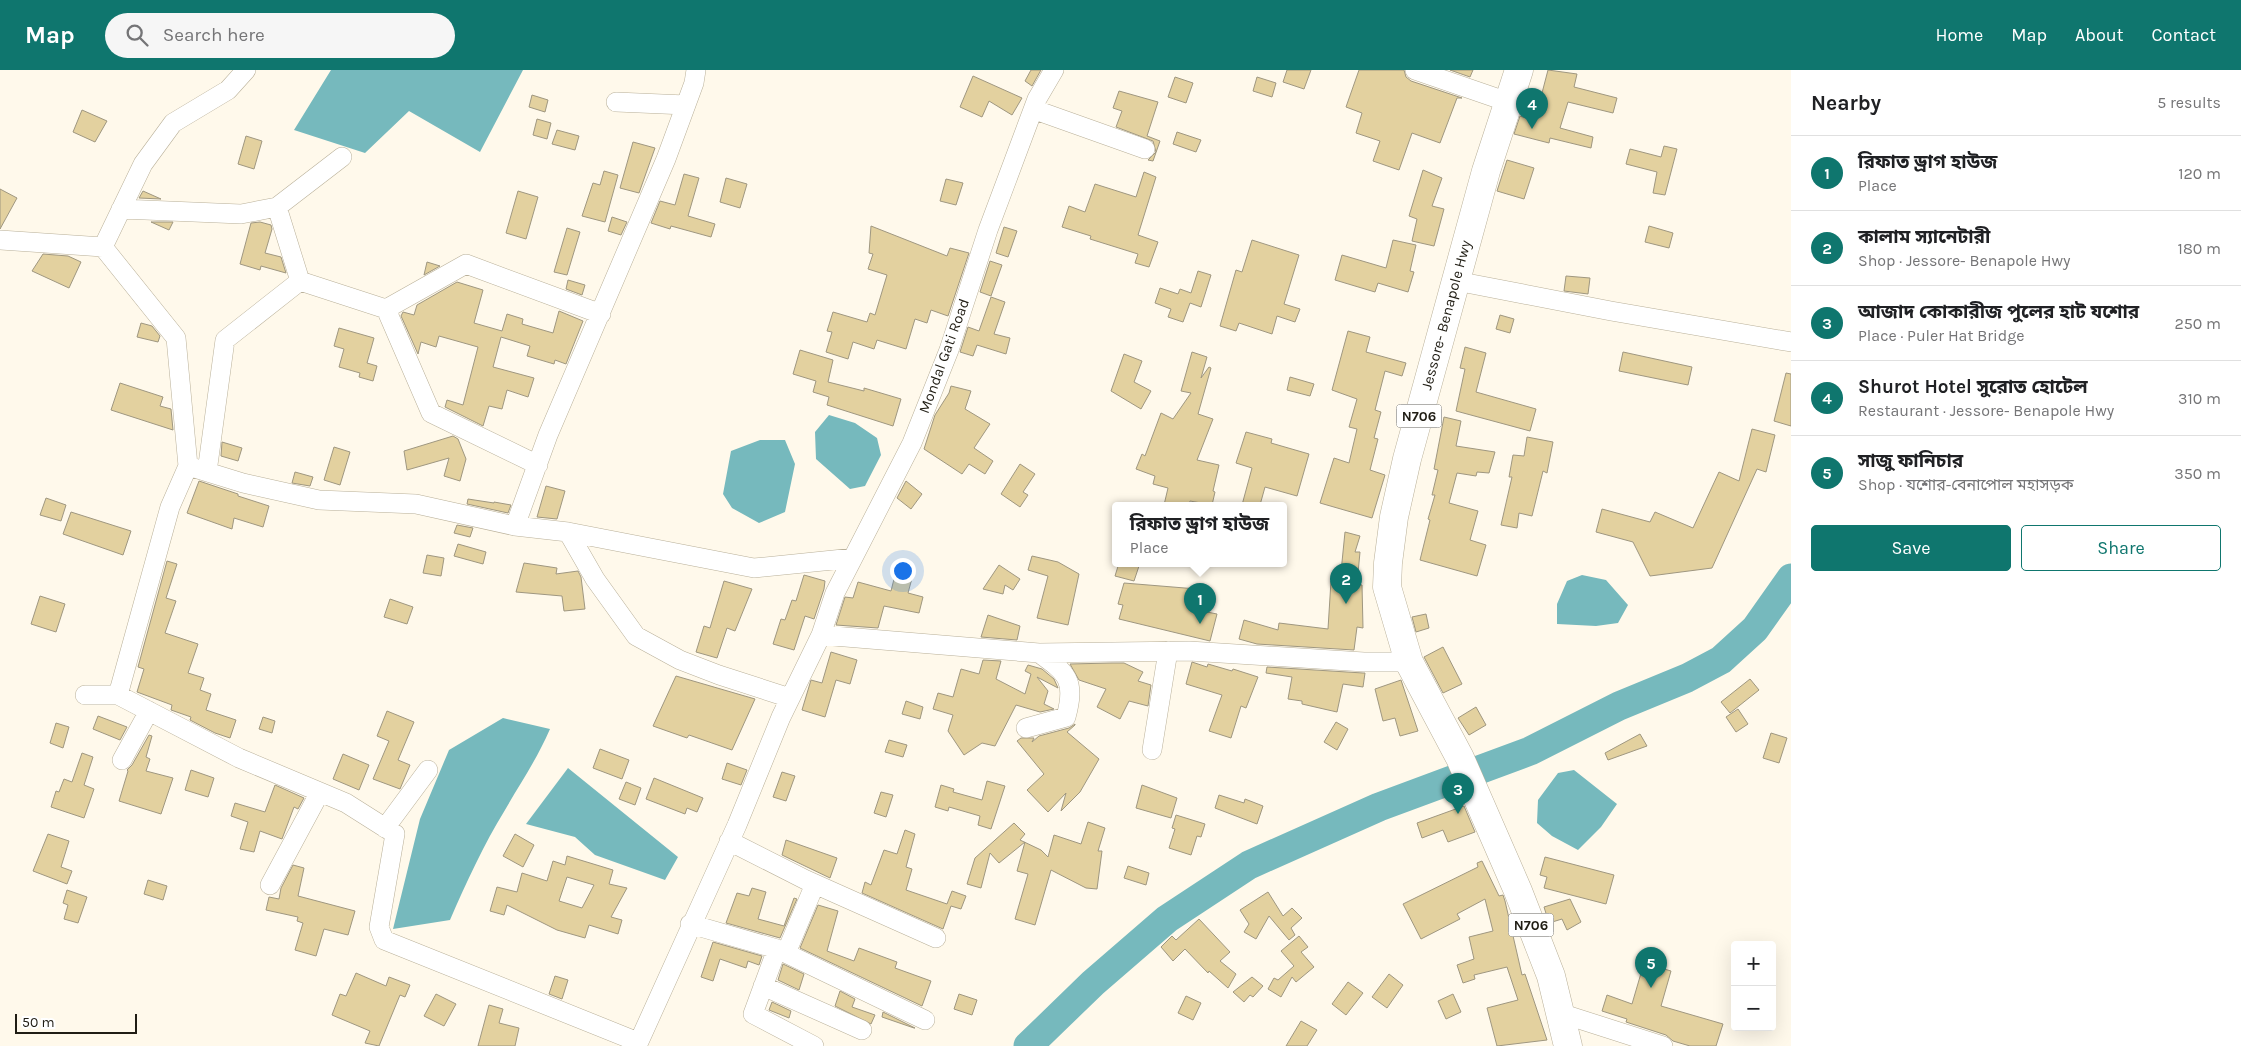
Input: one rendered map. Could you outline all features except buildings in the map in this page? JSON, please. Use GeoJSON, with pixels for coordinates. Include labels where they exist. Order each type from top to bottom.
{"type":"FeatureCollection","features":[{"type":"Feature","properties":{"kind":"highway","name":"Jessore- Benapole Hwy"},"geometry":{"type":"LineString","coordinates":[[1519,70],[1486,172],[1407,459],[1394,517],[1387,587],[1409,662],[1460,758],[1518,891],[1545,959],[1560,1013]]}},
{"type":"Feature","properties":{"kind":"highway","name":"N706"},"geometry":{"type":"LineString","coordinates":[[1560,1013],[1568,1046]]}},
{"type":"Feature","properties":{"kind":"street"},"geometry":{"type":"LineString","coordinates":[[103,247],[143,164],[173,123],[228,90],[246,70]]}},
{"type":"Feature","properties":{"kind":"street"},"geometry":{"type":"LineString","coordinates":[[515,526],[538,465],[642,219],[686,105],[696,70]]}},
{"type":"Feature","properties":{"kind":"street","name":"Mondal Gati Road"},"geometry":{"type":"LineString","coordinates":[[638,1044],[690,924],[729,841],[790,698],[820,636],[835,593],[912,444],[949,350],[988,230],[1037,99],[1054,70]]}},
{"type":"Feature","properties":{"kind":"street"},"geometry":{"type":"LineString","coordinates":[[1415,70],[1508,102]]}},
{"type":"Feature","properties":{"kind":"street"},"geometry":{"type":"LineString","coordinates":[[616,102],[686,105]]}},
{"type":"Feature","properties":{"kind":"street"},"geometry":{"type":"LineString","coordinates":[[1041,112],[1145,149]]}},
{"type":"Feature","properties":{"kind":"street"},"geometry":{"type":"LineString","coordinates":[[121,209],[241,214],[277,207],[342,157]]}},
{"type":"Feature","properties":{"kind":"street"},"geometry":{"type":"LineString","coordinates":[[277,207],[300,280]]}},
{"type":"Feature","properties":{"kind":"street"},"geometry":{"type":"LineString","coordinates":[[0,240],[103,247],[176,338],[188,466],[170,507],[118,695]]}},
{"type":"Feature","properties":{"kind":"street"},"geometry":{"type":"LineString","coordinates":[[386,309],[466,264],[601,314]]}},
{"type":"Feature","properties":{"kind":"street"},"geometry":{"type":"LineString","coordinates":[[300,280],[386,309],[431,413],[538,465]]}},
{"type":"Feature","properties":{"kind":"street"},"geometry":{"type":"LineString","coordinates":[[207,472],[225,340],[300,280]]}},
{"type":"Feature","properties":{"kind":"street"},"geometry":{"type":"LineString","coordinates":[[1456,281],[1630,315],[1791,342]]}},
{"type":"Feature","properties":{"kind":"street"},"geometry":{"type":"LineString","coordinates":[[188,466],[243,484],[319,500],[416,504],[515,526],[568,532],[754,568],[853,558]]}},
{"type":"Feature","properties":{"kind":"street"},"geometry":{"type":"LineString","coordinates":[[568,532],[595,579],[636,636],[657,650],[688,663],[790,698]]}},
{"type":"Feature","properties":{"kind":"street"},"geometry":{"type":"LineString","coordinates":[[820,636],[1039,653],[1168,651],[1364,662],[1409,662]]}},
{"type":"Feature","properties":{"kind":"street"},"geometry":{"type":"LineString","coordinates":[[1152,750],[1168,651]]}},
{"type":"Feature","properties":{"kind":"street"},"geometry":{"type":"LineString","coordinates":[[1026,728],[1066,717],[1072,696],[1063,670],[1039,653]]}},
{"type":"Feature","properties":{"kind":"street"},"geometry":{"type":"LineString","coordinates":[[85,695],[118,695],[239,758],[346,803],[386,828],[395,834],[379,927],[384,940],[638,1044]]}},
{"type":"Feature","properties":{"kind":"street"},"geometry":{"type":"LineString","coordinates":[[122,760],[148,711]]}},
{"type":"Feature","properties":{"kind":"street"},"geometry":{"type":"LineString","coordinates":[[386,828],[428,770]]}},
{"type":"Feature","properties":{"kind":"street"},"geometry":{"type":"LineString","coordinates":[[270,885],[320,792]]}},
{"type":"Feature","properties":{"kind":"street"},"geometry":{"type":"LineString","coordinates":[[729,841],[815,884],[936,938]]}},
{"type":"Feature","properties":{"kind":"street"},"geometry":{"type":"LineString","coordinates":[[814,1046],[753,1014],[763,986],[815,884]]}},
{"type":"Feature","properties":{"kind":"street"},"geometry":{"type":"LineString","coordinates":[[690,924],[781,951],[925,1020]]}},
{"type":"Feature","properties":{"kind":"street"},"geometry":{"type":"LineString","coordinates":[[763,986],[862,1030]]}},
{"type":"Feature","properties":{"kind":"street"},"geometry":{"type":"LineString","coordinates":[[1560,1013],[1662,1046]]}},
{"type":"Feature","properties":{"kind":"water"},"geometry":{"type":"Polygon","coordinates":[[[331,70],[523,70],[480,152],[409,111],[365,153],[294,130],[331,70]]]}},
{"type":"Feature","properties":{"kind":"water"},"geometry":{"type":"Polygon","coordinates":[[[829,415],[855,423],[877,438],[881,455],[865,486],[850,489],[816,459],[815,432],[829,415]]]}},
{"type":"Feature","properties":{"kind":"water"},"geometry":{"type":"Polygon","coordinates":[[[760,440],[785,440],[795,464],[785,512],[759,523],[732,508],[723,494],[731,451],[760,440]]]}},
{"type":"Feature","properties":{"kind":"water"},"geometry":{"type":"Polygon","coordinates":[[[1582,575],[1606,580],[1628,605],[1618,623],[1596,626],[1557,624],[1557,604],[1567,581],[1582,575]]]}},
{"type":"Feature","properties":{"kind":"water"},"geometry":{"type":"Polygon","coordinates":[[[503,718],[550,729],[497,823],[450,920],[393,929],[420,819],[449,750],[503,718]]]}},
{"type":"Feature","properties":{"kind":"water"},"geometry":{"type":"Polygon","coordinates":[[[568,768],[678,857],[665,880],[595,855],[575,837],[526,824],[568,768]]]}},
{"type":"Feature","properties":{"kind":"water"},"geometry":{"type":"Polygon","coordinates":[[[1574,770],[1617,804],[1601,827],[1578,850],[1552,836],[1537,823],[1538,800],[1558,773],[1574,770]]]}},
{"type":"Feature","properties":{"kind":"waterway"},"geometry":{"type":"LineString","coordinates":[[1028,1046],[1093,983],[1167,919],[1249,865],[1379,807],[1530,751],[1619,706],[1687,678],[1721,660],[1755,629],[1791,578]]}},
{"type":"Feature","properties":{"kind":"place","name":"Shurot Hotel সুরোত হোটেল"},"geometry":{"type":"Point","coordinates":[1532,129]}},
{"type":"Feature","properties":{"kind":"place","name":"কালাম স্যানেটারী"},"geometry":{"type":"Point","coordinates":[1346,604]}},
{"type":"Feature","properties":{"kind":"place","name":"রিফাত ড্রাগ হাউজ"},"geometry":{"type":"Point","coordinates":[1200,624]}},
{"type":"Feature","properties":{"kind":"place","name":"আজাদ কোকারীজ পুলের হাট যশোর"},"geometry":{"type":"Point","coordinates":[1458,814]}},
{"type":"Feature","properties":{"kind":"place","name":"সাজু ফানিচার"},"geometry":{"type":"Point","coordinates":[1651,988]}}]}
